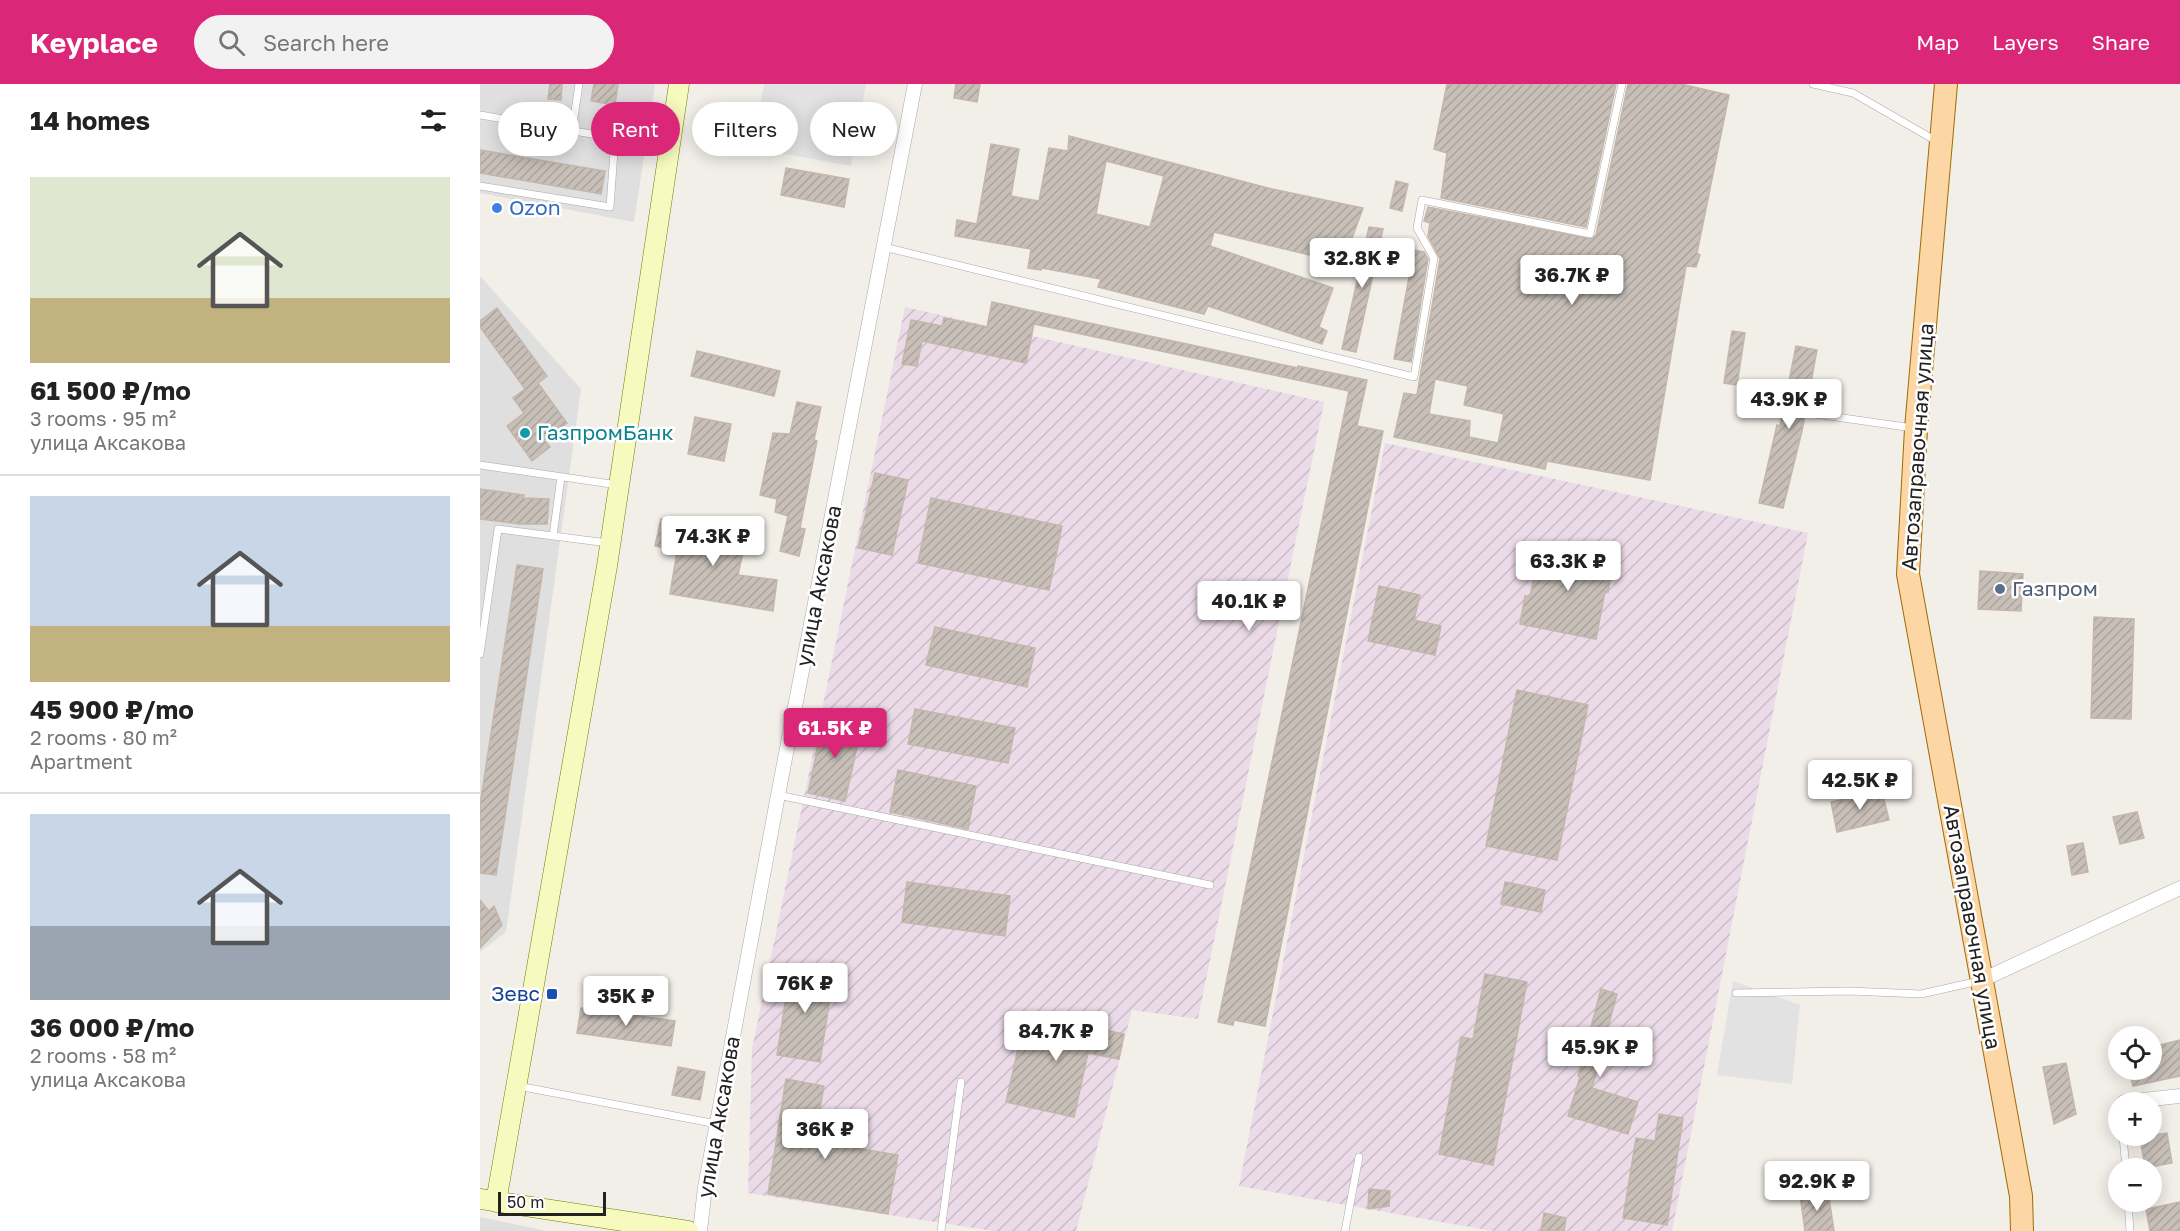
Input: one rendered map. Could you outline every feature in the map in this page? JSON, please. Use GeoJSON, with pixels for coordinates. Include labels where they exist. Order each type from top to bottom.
{"type":"FeatureCollection","features":[{"type":"Feature","properties":{"kind":"main road"},"geometry":{"type":"LineString","coordinates":[[677,102],[679,84]]}},
{"type":"Feature","properties":{"kind":"main road","name":"Автозаправочная улица"},"geometry":{"type":"LineString","coordinates":[[1946,84],[1916,429],[1908,574],[2028,1223]]}},
{"type":"Feature","properties":{"kind":"main road"},"geometry":{"type":"LineString","coordinates":[[669,156],[610,543],[516,1085],[488,1200],[687,1231]]}},
{"type":"Feature","properties":{"kind":"street","name":"улица Аксакова"},"geometry":{"type":"LineString","coordinates":[[687,1231],[705,1188],[915,84]]}},
{"type":"Feature","properties":{"kind":"street"},"geometry":{"type":"LineString","coordinates":[[1982,980],[2180,888]]}},
{"type":"Feature","properties":{"kind":"street"},"geometry":{"type":"LineString","coordinates":[[2162,1098],[2180,1096]]}},
{"type":"Feature","properties":{"kind":"lane"},"geometry":{"type":"LineString","coordinates":[[576,102],[579,84]]}},
{"type":"Feature","properties":{"kind":"lane"},"geometry":{"type":"LineString","coordinates":[[884,248],[1414,378],[1434,258],[1417,228],[1422,200],[1590,234],[1622,84]]}},
{"type":"Feature","properties":{"kind":"lane"},"geometry":{"type":"LineString","coordinates":[[1813,84],[1853,93],[1940,144]]}},
{"type":"Feature","properties":{"kind":"lane"},"geometry":{"type":"LineString","coordinates":[[480,115],[498,118]]}},
{"type":"Feature","properties":{"kind":"lane"},"geometry":{"type":"LineString","coordinates":[[480,186],[610,207],[614,156]]}},
{"type":"Feature","properties":{"kind":"lane"},"geometry":{"type":"LineString","coordinates":[[1815,414],[1916,429]]}},
{"type":"Feature","properties":{"kind":"lane"},"geometry":{"type":"LineString","coordinates":[[480,465],[618,485]]}},
{"type":"Feature","properties":{"kind":"lane"},"geometry":{"type":"LineString","coordinates":[[553,536],[561,477]]}},
{"type":"Feature","properties":{"kind":"lane"},"geometry":{"type":"LineString","coordinates":[[480,654],[498,529],[610,543]]}},
{"type":"Feature","properties":{"kind":"lane"},"geometry":{"type":"LineString","coordinates":[[778,795],[1210,885]]}},
{"type":"Feature","properties":{"kind":"lane"},"geometry":{"type":"LineString","coordinates":[[1736,993],[1849,991],[1921,994],[1982,980]]}},
{"type":"Feature","properties":{"kind":"lane"},"geometry":{"type":"LineString","coordinates":[[941,1231],[961,1082]]}},
{"type":"Feature","properties":{"kind":"lane"},"geometry":{"type":"LineString","coordinates":[[516,1085],[717,1125]]}},
{"type":"Feature","properties":{"kind":"lane"},"geometry":{"type":"LineString","coordinates":[[1345,1231],[1359,1157]]}},
{"type":"Feature","properties":{"kind":"lane"},"geometry":{"type":"LineString","coordinates":[[2129,1212],[2130,1231]]}},
{"type":"Feature","properties":{"kind":"shaded area"},"geometry":{"type":"Polygon","coordinates":[[[480,84],[655,84],[652,102],[591,102],[591,156],[644,156],[634,222],[480,193],[480,84]]]}},
{"type":"Feature","properties":{"kind":"shaded area"},"geometry":{"type":"Polygon","coordinates":[[[764,84],[866,84],[863,102],[810,102],[810,156],[853,156],[851,166],[796,156],[798,156],[798,102],[761,102],[764,84]]]}},
{"type":"Feature","properties":{"kind":"shaded area"},"geometry":{"type":"Polygon","coordinates":[[[480,276],[581,389],[506,932],[480,952],[480,276]]]}},
{"type":"Feature","properties":{"kind":"shaded area"},"geometry":{"type":"Polygon","coordinates":[[[905,307],[1324,402],[1198,1019],[1132,1010],[1076,1231],[993,1231],[748,1193],[752,1049],[905,307]]]}},
{"type":"Feature","properties":{"kind":"shaded area"},"geometry":{"type":"Polygon","coordinates":[[[1385,443],[1808,533],[1672,1231],[1492,1231],[1239,1186],[1385,443]]]}},
{"type":"Feature","properties":{"kind":"shaded area"},"geometry":{"type":"Polygon","coordinates":[[[1733,981],[1800,1005],[1792,1084],[1717,1075],[1733,981]]]}},
{"type":"Feature","properties":{"kind":"shaded area"},"geometry":{"type":"Polygon","coordinates":[[[480,1217],[547,1231],[480,1231],[480,1217]]]}},
{"type":"Feature","properties":{"kind":"building"},"geometry":{"type":"Polygon","coordinates":[[[550,84],[562,84],[561,100],[548,99],[550,84]]]}},
{"type":"Feature","properties":{"kind":"building"},"geometry":{"type":"Polygon","coordinates":[[[594,84],[618,84],[615,102],[591,101],[594,84]]]}},
{"type":"Feature","properties":{"kind":"building"},"geometry":{"type":"Polygon","coordinates":[[[956,84],[980,84],[977,102],[954,98],[956,84]]]}},
{"type":"Feature","properties":{"kind":"building"},"geometry":{"type":"Polygon","coordinates":[[[1447,84],[1616,84],[1586,227],[1441,198],[1447,153],[1434,149],[1447,84]]]}},
{"type":"Feature","properties":{"kind":"building"},"geometry":{"type":"Polygon","coordinates":[[[1628,84],[1681,84],[1729,95],[1697,253],[1700,255],[1696,267],[1686,266],[1650,480],[1547,461],[1545,469],[1394,437],[1404,393],[1417,395],[1440,259],[1428,236],[1430,223],[1424,221],[1428,207],[1592,239],[1596,235],[1628,84]],[[1435,379],[1429,414],[1470,421],[1469,437],[1498,443],[1504,414],[1464,405],[1468,386],[1435,379]]]}},
{"type":"Feature","properties":{"kind":"building"},"geometry":{"type":"Polygon","coordinates":[[[1069,136],[1272,189],[1363,208],[1343,263],[1214,232],[1210,246],[1333,288],[1319,327],[1327,331],[1322,344],[1208,306],[1204,314],[1098,287],[1101,279],[1042,268],[1041,270],[1028,268],[1031,249],[955,236],[957,220],[977,224],[991,144],[1019,149],[1011,196],[1039,201],[1049,148],[1068,151],[1069,136]],[[1106,161],[1096,214],[1150,227],[1164,176],[1106,161]]]}},
{"type":"Feature","properties":{"kind":"building"},"geometry":{"type":"Polygon","coordinates":[[[480,150],[498,153],[498,156],[516,156],[605,171],[601,194],[480,173],[480,150]]]}},
{"type":"Feature","properties":{"kind":"building"},"geometry":{"type":"Polygon","coordinates":[[[786,168],[849,179],[844,207],[781,195],[786,168]]]}},
{"type":"Feature","properties":{"kind":"building"},"geometry":{"type":"Polygon","coordinates":[[[1396,181],[1408,184],[1402,211],[1390,208],[1396,181]]]}},
{"type":"Feature","properties":{"kind":"building"},"geometry":{"type":"Polygon","coordinates":[[[1369,227],[1383,229],[1356,352],[1342,349],[1369,227]]]}},
{"type":"Feature","properties":{"kind":"building"},"geometry":{"type":"Polygon","coordinates":[[[1414,250],[1424,252],[1428,259],[1411,362],[1394,359],[1414,250]]]}},
{"type":"Feature","properties":{"kind":"building"},"geometry":{"type":"Polygon","coordinates":[[[992,302],[1298,368],[1298,366],[1367,380],[1357,426],[1383,431],[1265,1026],[1234,1020],[1233,1025],[1218,1022],[1349,391],[1034,324],[1026,363],[922,341],[917,366],[902,364],[911,320],[942,326],[944,318],[987,327],[992,302]]]}},
{"type":"Feature","properties":{"kind":"building"},"geometry":{"type":"Polygon","coordinates":[[[497,308],[547,376],[538,383],[567,423],[544,440],[550,447],[532,461],[507,426],[524,413],[513,398],[525,389],[480,327],[480,321],[497,308]]]}},
{"type":"Feature","properties":{"kind":"building"},"geometry":{"type":"Polygon","coordinates":[[[1732,331],[1745,333],[1737,385],[1724,383],[1732,331]]]}},
{"type":"Feature","properties":{"kind":"building"},"geometry":{"type":"Polygon","coordinates":[[[1796,346],[1817,350],[1802,431],[1783,508],[1759,503],[1777,425],[1780,426],[1796,346]]]}},
{"type":"Feature","properties":{"kind":"building"},"geometry":{"type":"Polygon","coordinates":[[[697,351],[780,371],[774,396],[691,376],[697,351]]]}},
{"type":"Feature","properties":{"kind":"building"},"geometry":{"type":"Polygon","coordinates":[[[797,402],[821,407],[814,440],[817,441],[800,528],[805,529],[799,556],[780,551],[788,516],[775,512],[777,499],[760,495],[773,433],[790,434],[797,402]]]}},
{"type":"Feature","properties":{"kind":"building"},"geometry":{"type":"Polygon","coordinates":[[[695,417],[731,424],[724,461],[688,454],[695,417]]]}},
{"type":"Feature","properties":{"kind":"building"},"geometry":{"type":"Polygon","coordinates":[[[875,473],[908,480],[892,555],[858,548],[875,473]]]}},
{"type":"Feature","properties":{"kind":"building"},"geometry":{"type":"Polygon","coordinates":[[[480,489],[524,495],[523,498],[549,499],[547,524],[520,524],[480,519],[480,489]]]}},
{"type":"Feature","properties":{"kind":"building"},"geometry":{"type":"Polygon","coordinates":[[[931,498],[1062,526],[1049,590],[918,563],[931,498]]]}},
{"type":"Feature","properties":{"kind":"building"},"geometry":{"type":"Polygon","coordinates":[[[661,519],[746,538],[738,575],[777,580],[773,611],[670,594],[677,551],[655,546],[661,519]]]}},
{"type":"Feature","properties":{"kind":"building"},"geometry":{"type":"Polygon","coordinates":[[[1540,545],[1614,560],[1608,592],[1605,591],[1596,639],[1520,624],[1525,596],[1530,597],[1540,545]]]}},
{"type":"Feature","properties":{"kind":"building"},"geometry":{"type":"Polygon","coordinates":[[[517,565],[543,569],[496,875],[480,873],[480,805],[517,565]]]}},
{"type":"Feature","properties":{"kind":"building"},"geometry":{"type":"Polygon","coordinates":[[[1980,571],[2023,574],[2021,611],[1978,609],[1980,571]]]}},
{"type":"Feature","properties":{"kind":"building"},"geometry":{"type":"Polygon","coordinates":[[[1379,586],[1420,595],[1414,620],[1441,626],[1435,655],[1368,641],[1379,586]]]}},
{"type":"Feature","properties":{"kind":"building"},"geometry":{"type":"Polygon","coordinates":[[[2094,617],[2134,619],[2131,719],[2091,718],[2094,617]]]}},
{"type":"Feature","properties":{"kind":"building"},"geometry":{"type":"Polygon","coordinates":[[[935,627],[1035,648],[1027,687],[926,665],[935,627]]]}},
{"type":"Feature","properties":{"kind":"building"},"geometry":{"type":"Polygon","coordinates":[[[1517,690],[1588,705],[1557,860],[1486,846],[1517,690]]]}},
{"type":"Feature","properties":{"kind":"building"},"geometry":{"type":"Polygon","coordinates":[[[915,709],[1015,728],[1008,763],[908,744],[915,709]]]}},
{"type":"Feature","properties":{"kind":"building"},"geometry":{"type":"Polygon","coordinates":[[[824,717],[862,725],[845,801],[808,793],[824,717]]]}},
{"type":"Feature","properties":{"kind":"building"},"geometry":{"type":"Polygon","coordinates":[[[898,770],[976,786],[968,829],[890,812],[898,770]]]}},
{"type":"Feature","properties":{"kind":"building"},"geometry":{"type":"Polygon","coordinates":[[[1882,791],[1889,820],[1837,832],[1831,802],[1882,791]]]}},
{"type":"Feature","properties":{"kind":"building"},"geometry":{"type":"Polygon","coordinates":[[[2137,812],[2144,838],[2120,844],[2113,817],[2137,812]]]}},
{"type":"Feature","properties":{"kind":"building"},"geometry":{"type":"Polygon","coordinates":[[[2083,843],[2088,872],[2072,875],[2067,846],[2083,843]]]}},
{"type":"Feature","properties":{"kind":"building"},"geometry":{"type":"Polygon","coordinates":[[[907,882],[1010,896],[1005,936],[902,922],[907,882]]]}},
{"type":"Feature","properties":{"kind":"building"},"geometry":{"type":"Polygon","coordinates":[[[1505,882],[1545,890],[1541,912],[1501,904],[1505,882]]]}},
{"type":"Feature","properties":{"kind":"building"},"geometry":{"type":"Polygon","coordinates":[[[480,900],[489,911],[494,906],[502,925],[480,948],[480,900]]]}},
{"type":"Feature","properties":{"kind":"building"},"geometry":{"type":"Polygon","coordinates":[[[791,965],[834,972],[820,1062],[777,1055],[791,965]]]}},
{"type":"Feature","properties":{"kind":"building"},"geometry":{"type":"Polygon","coordinates":[[[1485,974],[1527,982],[1493,1165],[1439,1154],[1461,1037],[1473,1039],[1485,974]]]}},
{"type":"Feature","properties":{"kind":"building"},"geometry":{"type":"Polygon","coordinates":[[[1601,989],[1617,994],[1592,1088],[1638,1102],[1628,1134],[1568,1116],[1580,1077],[1578,1076],[1601,989]]]}},
{"type":"Feature","properties":{"kind":"building"},"geometry":{"type":"Polygon","coordinates":[[[581,1008],[675,1021],[671,1046],[577,1033],[581,1008]]]}},
{"type":"Feature","properties":{"kind":"building"},"geometry":{"type":"Polygon","coordinates":[[[1026,1013],[1124,1034],[1119,1059],[1088,1053],[1074,1117],[1006,1102],[1026,1013]]]}},
{"type":"Feature","properties":{"kind":"building"},"geometry":{"type":"Polygon","coordinates":[[[2180,1040],[2180,1076],[2162,1080],[2162,1044],[2180,1040]]]}},
{"type":"Feature","properties":{"kind":"building"},"geometry":{"type":"Polygon","coordinates":[[[2066,1063],[2076,1114],[2054,1124],[2043,1067],[2066,1063]]]}},
{"type":"Feature","properties":{"kind":"building"},"geometry":{"type":"Polygon","coordinates":[[[678,1067],[705,1072],[700,1100],[672,1095],[678,1067]]]}},
{"type":"Feature","properties":{"kind":"building"},"geometry":{"type":"Polygon","coordinates":[[[786,1079],[824,1086],[814,1141],[898,1155],[888,1214],[768,1194],[786,1079]]]}},
{"type":"Feature","properties":{"kind":"building"},"geometry":{"type":"Polygon","coordinates":[[[2132,1080],[2161,1080],[2133,1086],[2132,1080]]]}},
{"type":"Feature","properties":{"kind":"building"},"geometry":{"type":"Polygon","coordinates":[[[1659,1114],[1683,1118],[1667,1225],[1623,1218],[1636,1138],[1655,1141],[1659,1114]]]}},
{"type":"Feature","properties":{"kind":"building"},"geometry":{"type":"Polygon","coordinates":[[[2167,1133],[2172,1163],[2162,1165],[2162,1158],[2143,1158],[2141,1146],[2162,1146],[2162,1134],[2167,1133]]]}},
{"type":"Feature","properties":{"kind":"building"},"geometry":{"type":"Polygon","coordinates":[[[1369,1189],[1390,1191],[1389,1206],[1368,1209],[1369,1189]]]}},
{"type":"Feature","properties":{"kind":"building"},"geometry":{"type":"Polygon","coordinates":[[[1828,1191],[1834,1231],[1805,1231],[1800,1195],[1828,1191]]]}},
{"type":"Feature","properties":{"kind":"building"},"geometry":{"type":"Polygon","coordinates":[[[2180,1202],[2180,1231],[2150,1231],[2147,1212],[2162,1212],[2162,1206],[2180,1202]]]}},
{"type":"Feature","properties":{"kind":"building"},"geometry":{"type":"Polygon","coordinates":[[[1544,1213],[1566,1218],[1564,1231],[1541,1231],[1544,1213]]]}},
{"type":"Feature","properties":{"kind":"place","name":"Ozon"},"geometry":{"type":"Point","coordinates":[497,208]}},
{"type":"Feature","properties":{"kind":"place","name":"ГазпромБанк"},"geometry":{"type":"Point","coordinates":[525,433]}},
{"type":"Feature","properties":{"kind":"place","name":"Газпром"},"geometry":{"type":"Point","coordinates":[2000,589]}},
{"type":"Feature","properties":{"kind":"place","name":"Зевс"},"geometry":{"type":"Point","coordinates":[552,994]}}]}
